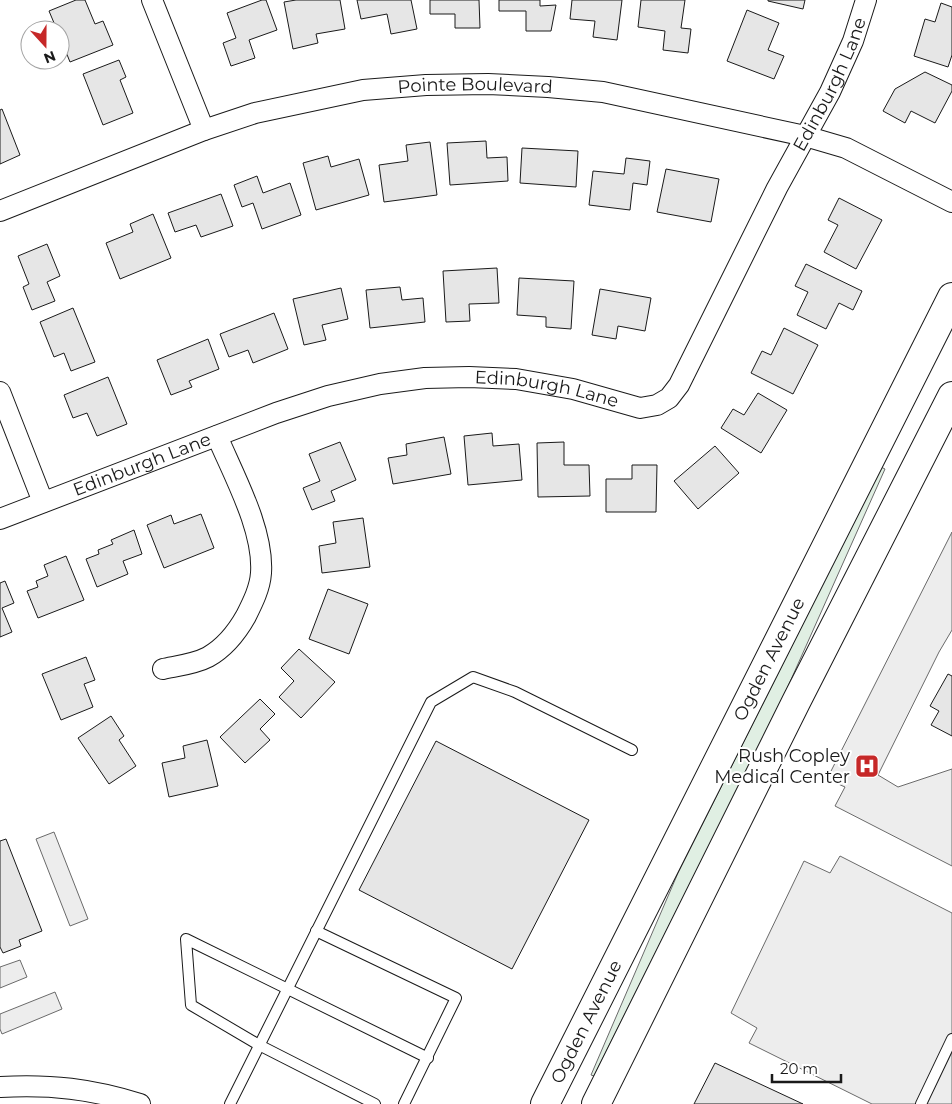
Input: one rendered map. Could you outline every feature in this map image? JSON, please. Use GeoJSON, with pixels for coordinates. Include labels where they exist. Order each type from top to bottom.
{"type":"FeatureCollection","features":[{"type":"Feature","properties":{"kind":"main road","name":"Ogden Avenue"},"geometry":{"type":"LineString","coordinates":[[545,1104],[952,297]]}},
{"type":"Feature","properties":{"kind":"main road"},"geometry":{"type":"LineString","coordinates":[[596,1104],[952,396]]}},
{"type":"Feature","properties":{"kind":"street"},"geometry":{"type":"LineString","coordinates":[[152,0],[204,130]]}},
{"type":"Feature","properties":{"kind":"street","name":"Edinburgh Lane"},"geometry":{"type":"LineString","coordinates":[[0,519],[276,413],[328,396],[380,384],[425,378],[469,376],[516,379],[573,389],[640,408],[657,405],[669,398],[679,385],[777,188],[830,92],[854,41],[866,0]]}},
{"type":"Feature","properties":{"kind":"street","name":"Pointe Boulevard"},"geometry":{"type":"LineString","coordinates":[[0,211],[204,130],[255,113],[363,90],[426,85],[488,84],[604,92],[806,136],[846,148],[952,202]]}},
{"type":"Feature","properties":{"kind":"street"},"geometry":{"type":"LineString","coordinates":[[0,392],[43,502]]}},
{"type":"Feature","properties":{"kind":"street"},"geometry":{"type":"LineString","coordinates":[[164,669],[207,658],[227,642],[240,626],[255,599],[261,574],[260,551],[254,524],[217,436]]}},
{"type":"Feature","properties":{"kind":"street"},"geometry":{"type":"LineString","coordinates":[[0,1087],[29,1085],[72,1087],[116,1096],[140,1104]]}},
{"type":"Feature","properties":{"kind":"lane"},"geometry":{"type":"LineString","coordinates":[[230,1104],[430,702],[473,677],[515,692],[632,750]]}},
{"type":"Feature","properties":{"kind":"lane"},"geometry":{"type":"LineString","coordinates":[[316,931],[456,998],[404,1104]]}},
{"type":"Feature","properties":{"kind":"lane"},"geometry":{"type":"LineString","coordinates":[[375,1104],[259,1045],[191,1006],[186,939],[428,1058]]}},
{"type":"Feature","properties":{"kind":"lane"},"geometry":{"type":"LineString","coordinates":[[921,1104],[952,1039]]}},
{"type":"Feature","properties":{"kind":"green space"},"geometry":{"type":"Polygon","coordinates":[[[881,467],[885,469],[781,702],[594,1076],[591,1075],[678,873],[881,467]]]}},
{"type":"Feature","properties":{"kind":"shaded area"},"geometry":{"type":"Polygon","coordinates":[[[952,532],[952,630],[939,652],[878,775],[898,787],[952,769],[952,866],[835,806],[845,787],[827,779],[952,532]]]}},
{"type":"Feature","properties":{"kind":"shaded area"},"geometry":{"type":"Polygon","coordinates":[[[54,832],[88,919],[70,926],[36,839],[54,832]]]}},
{"type":"Feature","properties":{"kind":"shaded area"},"geometry":{"type":"Polygon","coordinates":[[[840,856],[952,913],[952,1104],[872,1104],[749,1043],[757,1028],[731,1013],[804,861],[830,873],[840,856]]]}},
{"type":"Feature","properties":{"kind":"shaded area"},"geometry":{"type":"Polygon","coordinates":[[[20,960],[27,977],[0,988],[0,967],[20,960]]]}},
{"type":"Feature","properties":{"kind":"shaded area"},"geometry":{"type":"Polygon","coordinates":[[[55,992],[62,1009],[2,1034],[0,1014],[55,992]]]}},
{"type":"Feature","properties":{"kind":"building"},"geometry":{"type":"Polygon","coordinates":[[[76,0],[85,0],[95,24],[103,21],[113,45],[70,62],[70,20],[53,20],[49,11],[76,0]]]}},
{"type":"Feature","properties":{"kind":"building"},"geometry":{"type":"Polygon","coordinates":[[[266,0],[277,30],[249,40],[255,58],[231,66],[223,43],[236,38],[227,13],[266,0]]]}},
{"type":"Feature","properties":{"kind":"building"},"geometry":{"type":"Polygon","coordinates":[[[296,0],[340,0],[345,29],[316,34],[318,43],[293,49],[284,2],[296,0]]]}},
{"type":"Feature","properties":{"kind":"building"},"geometry":{"type":"Polygon","coordinates":[[[357,0],[411,0],[417,29],[391,34],[387,14],[361,19],[357,0]]]}},
{"type":"Feature","properties":{"kind":"building"},"geometry":{"type":"Polygon","coordinates":[[[430,0],[479,0],[480,28],[455,28],[455,14],[430,14],[430,0]]]}},
{"type":"Feature","properties":{"kind":"building"},"geometry":{"type":"Polygon","coordinates":[[[499,0],[540,0],[540,6],[556,5],[551,31],[526,31],[526,11],[499,11],[499,0]]]}},
{"type":"Feature","properties":{"kind":"building"},"geometry":{"type":"Polygon","coordinates":[[[572,0],[622,0],[617,40],[593,37],[595,21],[570,19],[572,0]]]}},
{"type":"Feature","properties":{"kind":"building"},"geometry":{"type":"Polygon","coordinates":[[[641,0],[685,0],[681,28],[691,29],[688,53],[663,50],[665,31],[638,27],[641,0]]]}},
{"type":"Feature","properties":{"kind":"building"},"geometry":{"type":"Polygon","coordinates":[[[768,0],[805,0],[803,9],[768,0]]]}},
{"type":"Feature","properties":{"kind":"building"},"geometry":{"type":"Polygon","coordinates":[[[941,3],[952,7],[952,55],[948,67],[914,56],[925,19],[935,22],[941,3]]]}},
{"type":"Feature","properties":{"kind":"building"},"geometry":{"type":"Polygon","coordinates":[[[747,10],[779,23],[768,50],[784,56],[774,79],[727,61],[747,10]]]}},
{"type":"Feature","properties":{"kind":"building"},"geometry":{"type":"Polygon","coordinates":[[[119,60],[126,77],[120,80],[133,113],[103,125],[83,74],[119,60]]]}},
{"type":"Feature","properties":{"kind":"building"},"geometry":{"type":"Polygon","coordinates":[[[925,72],[952,85],[952,91],[935,123],[911,111],[905,123],[883,111],[895,89],[925,72]]]}},
{"type":"Feature","properties":{"kind":"building"},"geometry":{"type":"Polygon","coordinates":[[[2,109],[20,155],[0,164],[0,110],[2,109]]]}},
{"type":"Feature","properties":{"kind":"building"},"geometry":{"type":"Polygon","coordinates":[[[486,141],[487,158],[507,157],[508,181],[450,185],[447,143],[486,141]]]}},
{"type":"Feature","properties":{"kind":"building"},"geometry":{"type":"Polygon","coordinates":[[[430,142],[437,195],[384,202],[379,165],[408,161],[406,145],[430,142]]]}},
{"type":"Feature","properties":{"kind":"building"},"geometry":{"type":"Polygon","coordinates":[[[522,148],[578,151],[576,187],[520,183],[522,148]]]}},
{"type":"Feature","properties":{"kind":"building"},"geometry":{"type":"Polygon","coordinates":[[[328,156],[331,167],[359,159],[369,195],[316,210],[303,163],[328,156]]]}},
{"type":"Feature","properties":{"kind":"building"},"geometry":{"type":"Polygon","coordinates":[[[626,158],[650,161],[647,185],[633,183],[630,210],[589,205],[593,171],[624,174],[626,158]]]}},
{"type":"Feature","properties":{"kind":"building"},"geometry":{"type":"Polygon","coordinates":[[[666,169],[719,179],[711,222],[657,212],[666,169]]]}},
{"type":"Feature","properties":{"kind":"building"},"geometry":{"type":"Polygon","coordinates":[[[257,176],[263,193],[290,183],[301,215],[262,229],[253,203],[242,207],[234,185],[257,176]]]}},
{"type":"Feature","properties":{"kind":"building"},"geometry":{"type":"Polygon","coordinates":[[[221,194],[233,226],[201,237],[196,225],[175,232],[168,213],[221,194]]]}},
{"type":"Feature","properties":{"kind":"building"},"geometry":{"type":"Polygon","coordinates":[[[839,198],[882,220],[856,269],[824,252],[838,225],[828,220],[839,198]]]}},
{"type":"Feature","properties":{"kind":"building"},"geometry":{"type":"Polygon","coordinates":[[[153,214],[171,258],[120,279],[106,243],[133,232],[130,224],[153,214]]]}},
{"type":"Feature","properties":{"kind":"building"},"geometry":{"type":"Polygon","coordinates":[[[47,244],[60,276],[47,282],[55,301],[32,310],[23,287],[29,284],[18,256],[47,244]]]}},
{"type":"Feature","properties":{"kind":"building"},"geometry":{"type":"Polygon","coordinates":[[[806,264],[862,291],[853,310],[839,303],[826,329],[797,315],[808,292],[795,286],[806,264]]]}},
{"type":"Feature","properties":{"kind":"building"},"geometry":{"type":"Polygon","coordinates":[[[497,268],[499,303],[469,304],[470,321],[446,322],[443,271],[497,268]]]}},
{"type":"Feature","properties":{"kind":"building"},"geometry":{"type":"Polygon","coordinates":[[[519,278],[574,281],[571,329],[546,327],[546,317],[517,315],[519,278]]]}},
{"type":"Feature","properties":{"kind":"building"},"geometry":{"type":"Polygon","coordinates":[[[400,287],[402,300],[423,298],[425,322],[370,328],[366,290],[400,287]]]}},
{"type":"Feature","properties":{"kind":"building"},"geometry":{"type":"Polygon","coordinates":[[[341,288],[348,319],[322,325],[326,340],[304,345],[293,299],[341,288]]]}},
{"type":"Feature","properties":{"kind":"building"},"geometry":{"type":"Polygon","coordinates":[[[600,289],[651,298],[645,331],[618,326],[616,339],[592,335],[600,289]]]}},
{"type":"Feature","properties":{"kind":"building"},"geometry":{"type":"Polygon","coordinates":[[[73,308],[95,362],[71,371],[64,353],[54,357],[40,322],[73,308]]]}},
{"type":"Feature","properties":{"kind":"building"},"geometry":{"type":"Polygon","coordinates":[[[274,313],[288,349],[253,363],[248,350],[229,357],[220,334],[274,313]]]}},
{"type":"Feature","properties":{"kind":"building"},"geometry":{"type":"Polygon","coordinates":[[[784,328],[818,345],[793,394],[751,373],[762,351],[771,355],[784,328]]]}},
{"type":"Feature","properties":{"kind":"building"},"geometry":{"type":"Polygon","coordinates":[[[208,339],[219,369],[189,381],[192,387],[171,395],[157,360],[208,339]]]}},
{"type":"Feature","properties":{"kind":"building"},"geometry":{"type":"Polygon","coordinates":[[[108,377],[127,424],[97,436],[87,413],[73,418],[64,395],[108,377]]]}},
{"type":"Feature","properties":{"kind":"building"},"geometry":{"type":"Polygon","coordinates":[[[758,393],[787,410],[761,453],[721,428],[733,409],[744,415],[758,393]]]}},
{"type":"Feature","properties":{"kind":"building"},"geometry":{"type":"Polygon","coordinates":[[[492,433],[493,446],[519,444],[522,480],[468,485],[464,436],[492,433]]]}},
{"type":"Feature","properties":{"kind":"building"},"geometry":{"type":"Polygon","coordinates":[[[444,437],[451,474],[393,484],[388,458],[407,455],[406,444],[444,437]]]}},
{"type":"Feature","properties":{"kind":"building"},"geometry":{"type":"Polygon","coordinates":[[[340,442],[356,480],[331,491],[335,501],[312,510],[303,488],[320,481],[309,454],[340,442]]]}},
{"type":"Feature","properties":{"kind":"building"},"geometry":{"type":"Polygon","coordinates":[[[564,442],[564,465],[589,465],[590,496],[538,497],[537,443],[564,442]]]}},
{"type":"Feature","properties":{"kind":"building"},"geometry":{"type":"Polygon","coordinates":[[[715,446],[739,473],[698,509],[674,481],[715,446]]]}},
{"type":"Feature","properties":{"kind":"building"},"geometry":{"type":"Polygon","coordinates":[[[632,465],[657,465],[656,512],[606,512],[606,479],[632,479],[632,465]]]}},
{"type":"Feature","properties":{"kind":"building"},"geometry":{"type":"Polygon","coordinates":[[[201,514],[214,548],[164,568],[147,525],[171,515],[174,524],[201,514]]]}},
{"type":"Feature","properties":{"kind":"building"},"geometry":{"type":"Polygon","coordinates":[[[363,518],[370,567],[322,573],[319,546],[336,543],[333,522],[363,518]]]}},
{"type":"Feature","properties":{"kind":"building"},"geometry":{"type":"Polygon","coordinates":[[[134,530],[142,554],[123,561],[128,574],[97,587],[86,559],[99,554],[98,550],[113,544],[111,540],[134,530]]]}},
{"type":"Feature","properties":{"kind":"building"},"geometry":{"type":"Polygon","coordinates":[[[66,556],[84,600],[38,618],[27,591],[38,587],[36,581],[48,576],[44,565],[66,556]]]}},
{"type":"Feature","properties":{"kind":"building"},"geometry":{"type":"Polygon","coordinates":[[[5,581],[14,603],[2,608],[12,632],[0,637],[0,583],[5,581]]]}},
{"type":"Feature","properties":{"kind":"building"},"geometry":{"type":"Polygon","coordinates":[[[328,589],[368,604],[349,654],[309,639],[328,589]]]}},
{"type":"Feature","properties":{"kind":"building"},"geometry":{"type":"Polygon","coordinates":[[[299,649],[335,682],[301,718],[279,697],[294,681],[281,668],[299,649]]]}},
{"type":"Feature","properties":{"kind":"building"},"geometry":{"type":"Polygon","coordinates":[[[86,657],[95,680],[84,684],[93,707],[61,720],[42,674],[86,657]]]}},
{"type":"Feature","properties":{"kind":"building"},"geometry":{"type":"Polygon","coordinates":[[[948,674],[952,676],[952,736],[931,725],[939,711],[930,706],[948,674]]]}},
{"type":"Feature","properties":{"kind":"building"},"geometry":{"type":"Polygon","coordinates":[[[260,699],[275,714],[260,729],[270,740],[245,763],[220,737],[260,699]]]}},
{"type":"Feature","properties":{"kind":"building"},"geometry":{"type":"Polygon","coordinates":[[[111,716],[124,736],[119,740],[136,766],[109,784],[78,738],[111,716]]]}},
{"type":"Feature","properties":{"kind":"building"},"geometry":{"type":"Polygon","coordinates":[[[207,740],[218,786],[169,797],[162,763],[185,758],[183,746],[207,740]]]}},
{"type":"Feature","properties":{"kind":"building"},"geometry":{"type":"Polygon","coordinates":[[[436,741],[589,820],[512,969],[359,890],[436,741]]]}},
{"type":"Feature","properties":{"kind":"building"},"geometry":{"type":"Polygon","coordinates":[[[6,839],[42,931],[19,940],[21,946],[3,953],[0,947],[0,841],[6,839]]]}},
{"type":"Feature","properties":{"kind":"building"},"geometry":{"type":"Polygon","coordinates":[[[715,1063],[803,1104],[694,1104],[715,1063]]]}},
{"type":"Feature","properties":{"kind":"place","name":"Rush Copley Medical Center"},"geometry":{"type":"Point","coordinates":[867,766]}}]}
